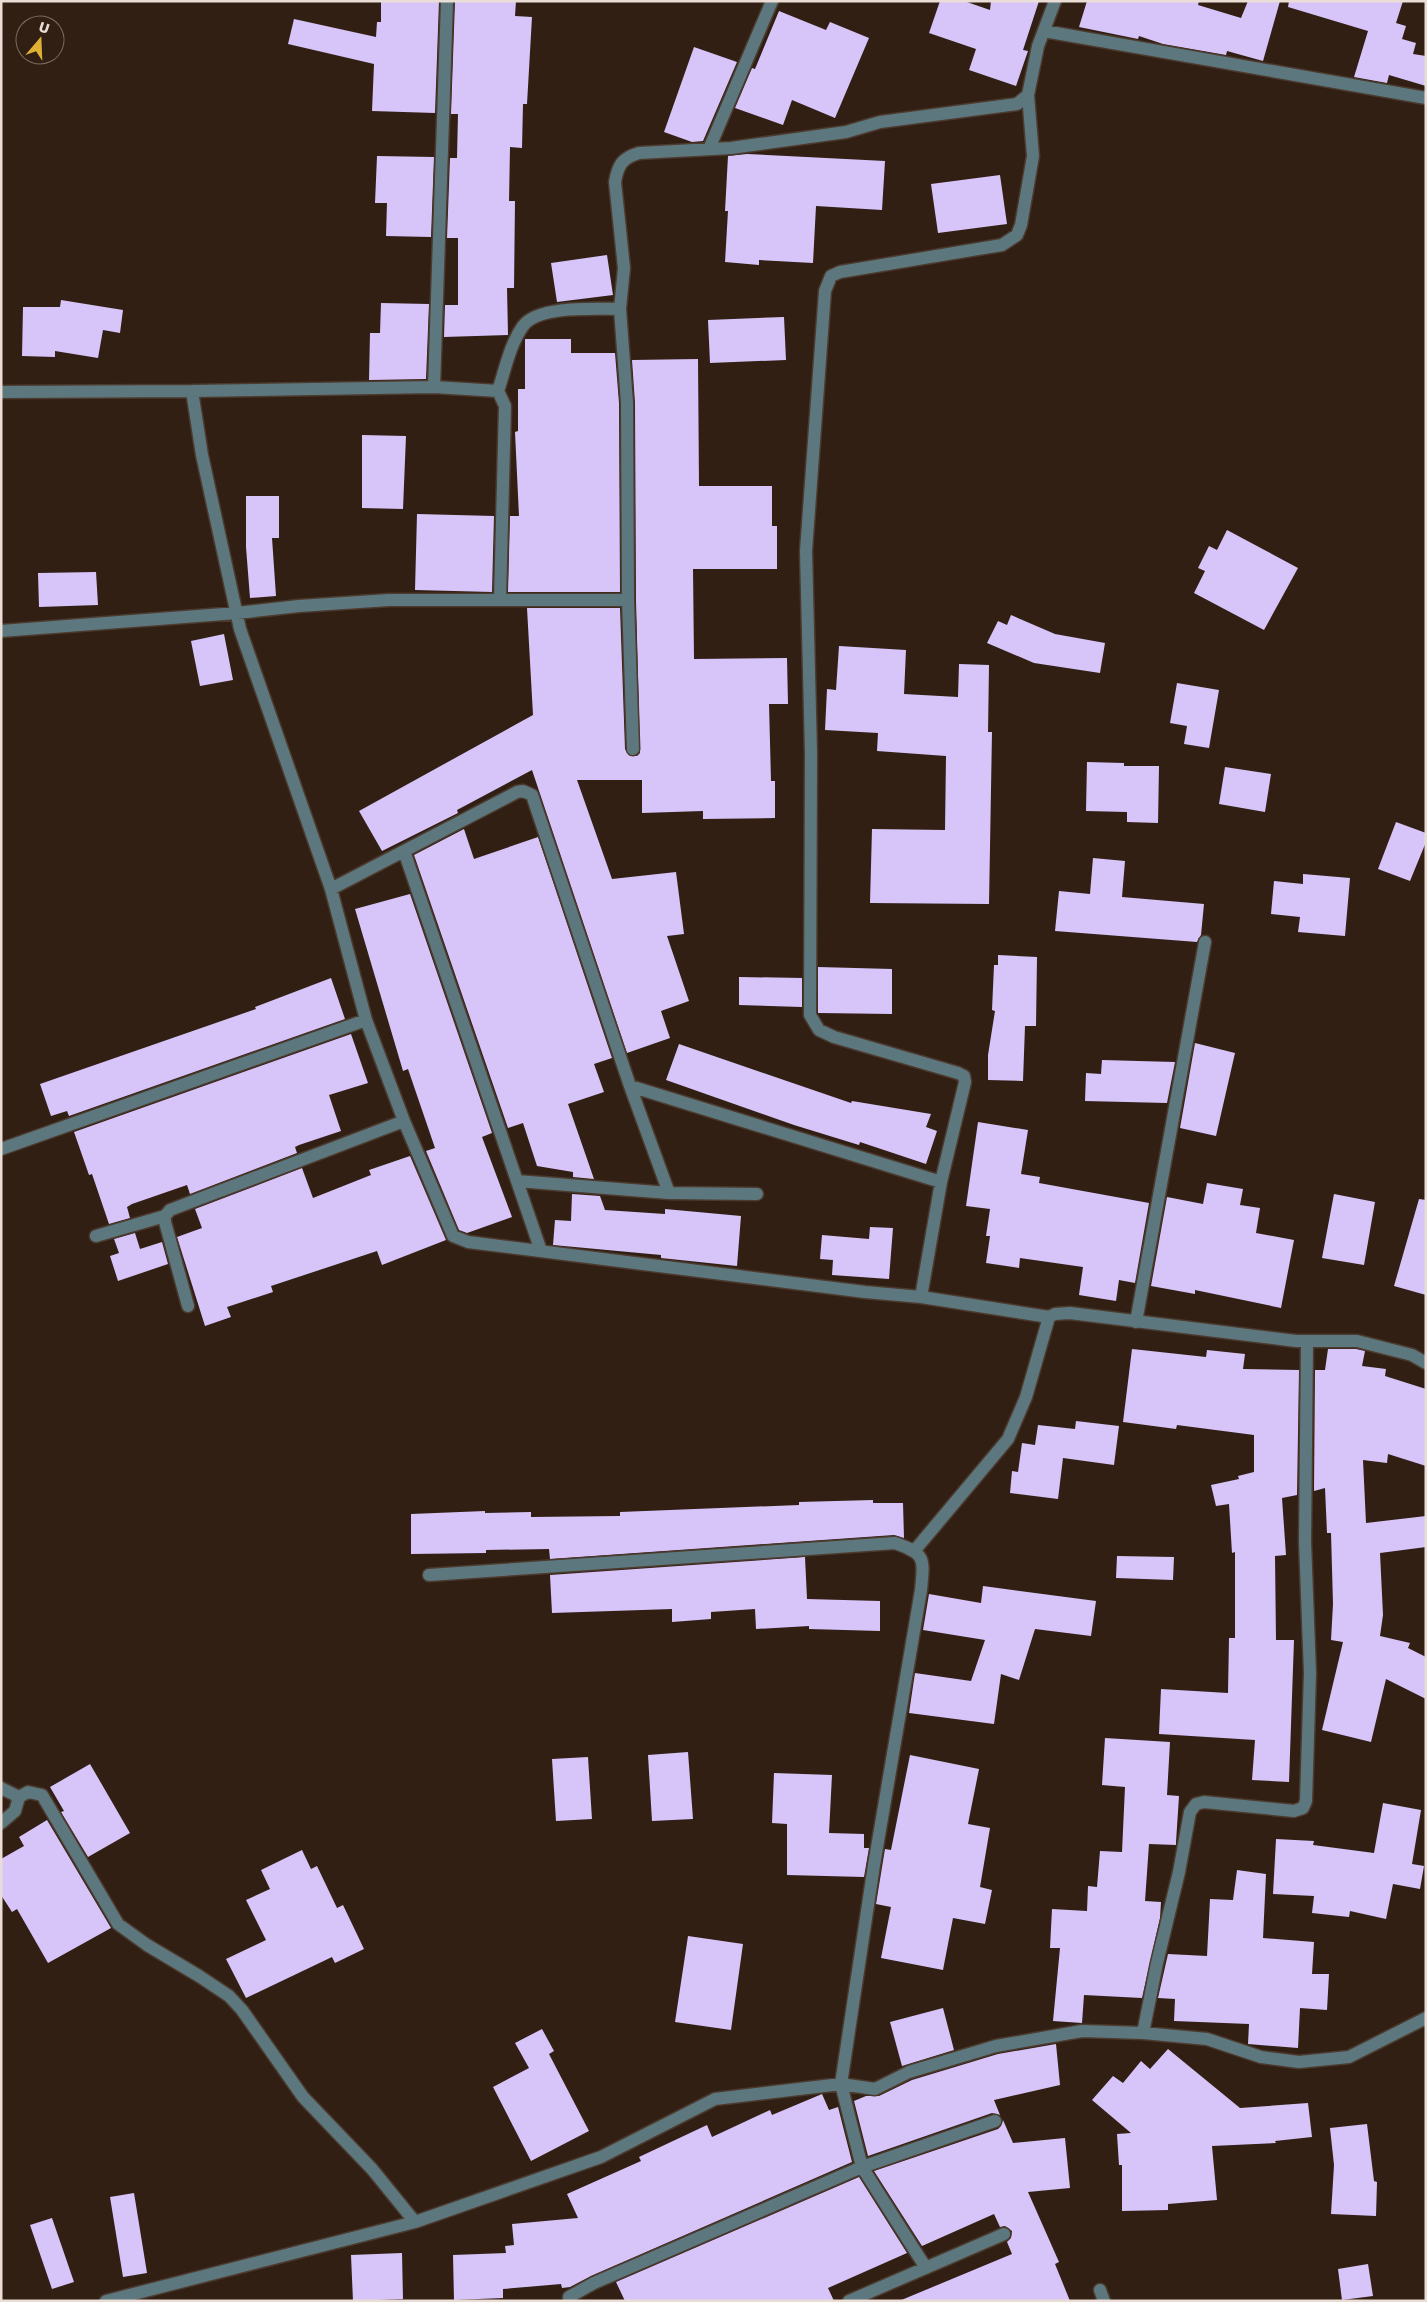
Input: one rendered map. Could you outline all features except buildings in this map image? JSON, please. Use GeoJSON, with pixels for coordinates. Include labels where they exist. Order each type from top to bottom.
{"type":"FeatureCollection","features":[{"type":"Feature","properties":{"kind":"street"},"geometry":{"type":"LineString","coordinates":[[434,387],[447,1]]}},
{"type":"Feature","properties":{"kind":"street"},"geometry":{"type":"LineString","coordinates":[[709,150],[772,1]]}},
{"type":"Feature","properties":{"kind":"street"},"geometry":{"type":"LineString","coordinates":[[921,1297],[941,1182],[965,1082],[964,1076],[834,1037],[819,1030],[810,1015],[811,753],[806,551],[824,291],[831,276],[840,272],[1002,245],[1017,235],[1021,225],[1033,156],[1028,95],[1038,46],[1055,1]]}},
{"type":"Feature","properties":{"kind":"street"},"geometry":{"type":"LineString","coordinates":[[1044,31],[1426,98]]}},
{"type":"Feature","properties":{"kind":"street"},"geometry":{"type":"LineString","coordinates":[[634,749],[628,600],[627,403],[620,309],[624,268],[615,182],[617,171],[627,157],[639,152],[709,150],[846,132],[880,122],[1017,104],[1028,95]]}},
{"type":"Feature","properties":{"kind":"street"},"geometry":{"type":"LineString","coordinates":[[500,600],[505,406],[498,391],[516,338],[524,324],[538,315],[554,311],[620,309]]}},
{"type":"Feature","properties":{"kind":"street"},"geometry":{"type":"LineString","coordinates":[[1,392],[434,387],[498,391]]}},
{"type":"Feature","properties":{"kind":"street"},"geometry":{"type":"LineString","coordinates":[[192,391],[202,456],[240,629],[331,888],[366,1020],[404,1121],[453,1236],[468,1242],[865,1292],[921,1297],[1049,1317],[1055,1314],[1070,1313],[1307,1342],[1357,1341],[1412,1356],[1426,1363]]}},
{"type":"Feature","properties":{"kind":"street"},"geometry":{"type":"LineString","coordinates":[[1,631],[389,600],[628,600]]}},
{"type":"Feature","properties":{"kind":"street"},"geometry":{"type":"LineString","coordinates":[[331,888],[518,792],[532,795],[630,1086],[669,1192]]}},
{"type":"Feature","properties":{"kind":"street"},"geometry":{"type":"LineString","coordinates":[[404,851],[541,1251]]}},
{"type":"Feature","properties":{"kind":"street"},"geometry":{"type":"LineString","coordinates":[[1136,1322],[1206,942]]}},
{"type":"Feature","properties":{"kind":"street"},"geometry":{"type":"LineString","coordinates":[[1,1149],[366,1020]]}},
{"type":"Feature","properties":{"kind":"street"},"geometry":{"type":"LineString","coordinates":[[630,1086],[941,1182]]}},
{"type":"Feature","properties":{"kind":"street"},"geometry":{"type":"LineString","coordinates":[[96,1236],[164,1216],[170,1210],[404,1121]]}},
{"type":"Feature","properties":{"kind":"street"},"geometry":{"type":"LineString","coordinates":[[518,1181],[669,1192],[757,1194]]}},
{"type":"Feature","properties":{"kind":"street"},"geometry":{"type":"LineString","coordinates":[[164,1216],[188,1306]]}},
{"type":"Feature","properties":{"kind":"street"},"geometry":{"type":"LineString","coordinates":[[915,1550],[1008,1439],[1026,1397],[1049,1317]]}},
{"type":"Feature","properties":{"kind":"street"},"geometry":{"type":"LineString","coordinates":[[1143,2033],[1157,1963],[1179,1872],[1190,1812],[1196,1804],[1204,1802],[1294,1811],[1303,1808],[1306,1801],[1310,1673],[1304,1542],[1307,1342]]}},
{"type":"Feature","properties":{"kind":"street"},"geometry":{"type":"LineString","coordinates":[[430,1575],[895,1543],[915,1550],[924,1564],[922,1590],[874,1864],[841,2084],[862,2167],[926,2268]]}},
{"type":"Feature","properties":{"kind":"street"},"geometry":{"type":"LineString","coordinates":[[1,1788],[19,1797]]}},
{"type":"Feature","properties":{"kind":"street"},"geometry":{"type":"LineString","coordinates":[[1,1823],[14,1811],[19,1797],[28,1792],[42,1795],[118,1924],[147,1945],[229,1996],[242,2010],[303,2097],[372,2169],[415,2222]]}},
{"type":"Feature","properties":{"kind":"street"},"geometry":{"type":"LineString","coordinates":[[106,2301],[415,2222],[602,2157],[715,2099],[841,2084],[876,2089],[909,2072],[996,2046],[1082,2031],[1143,2033],[1207,2040],[1260,2057],[1299,2062],[1349,2057],[1426,2018]]}},
{"type":"Feature","properties":{"kind":"street"},"geometry":{"type":"LineString","coordinates":[[568,2297],[594,2283],[862,2167],[995,2120]]}},
{"type":"Feature","properties":{"kind":"street"},"geometry":{"type":"LineString","coordinates":[[850,2301],[1004,2234]]}}]}
